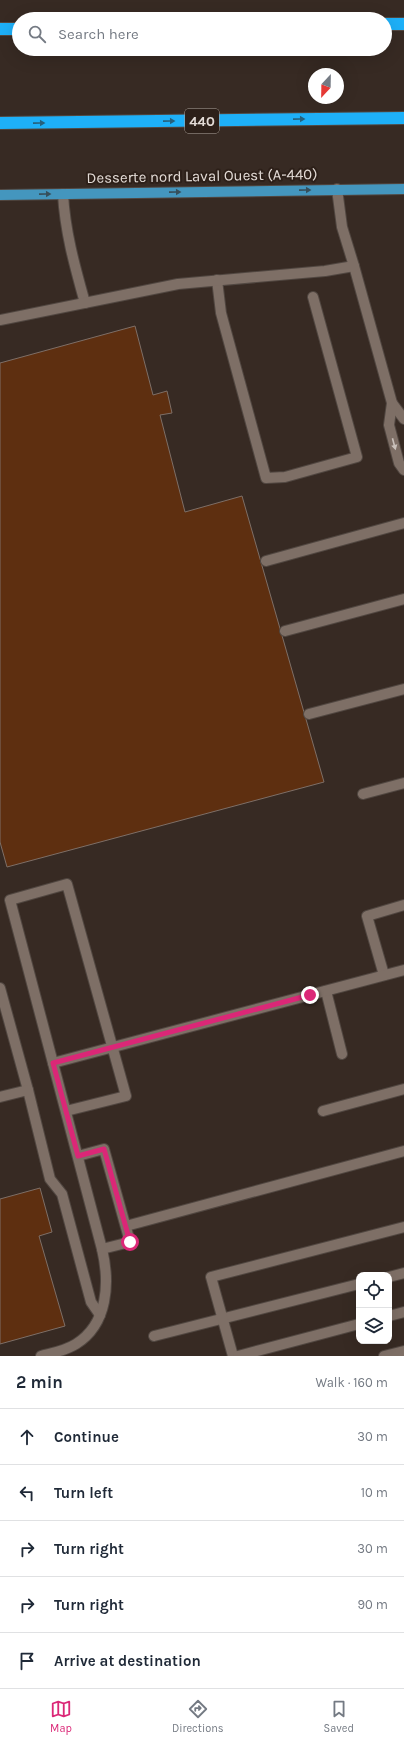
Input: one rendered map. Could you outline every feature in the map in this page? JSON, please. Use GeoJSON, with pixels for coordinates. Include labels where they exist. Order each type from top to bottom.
{"type":"FeatureCollection","features":[{"type":"Feature","properties":{"kind":"highway"},"geometry":{"type":"LineString","coordinates":[[392,24],[404,24]]}},
{"type":"Feature","properties":{"kind":"highway"},"geometry":{"type":"LineString","coordinates":[[0,29],[12,29]]}},
{"type":"Feature","properties":{"kind":"highway","name":"440"},"geometry":{"type":"LineString","coordinates":[[0,123],[404,118]]}},
{"type":"Feature","properties":{"kind":"main road","name":"Desserte nord Laval Ouest (A-440)"},"geometry":{"type":"LineString","coordinates":[[2,195],[404,189]]}},
{"type":"Feature","properties":{"kind":"lane"},"geometry":{"type":"LineString","coordinates":[[337,189],[342,227],[392,403],[404,419]]}},
{"type":"Feature","properties":{"kind":"lane"},"geometry":{"type":"LineString","coordinates":[[63,194],[64,217],[68,242],[85,303]]}},
{"type":"Feature","properties":{"kind":"lane"},"geometry":{"type":"LineString","coordinates":[[0,320],[178,284],[325,271],[354,266]]}},
{"type":"Feature","properties":{"kind":"lane"},"geometry":{"type":"LineString","coordinates":[[217,280],[220,313],[266,478],[286,477],[357,457],[313,297]]}},
{"type":"Feature","properties":{"kind":"lane"},"geometry":{"type":"LineString","coordinates":[[392,403],[389,425],[399,463],[404,470]]}},
{"type":"Feature","properties":{"kind":"lane"},"geometry":{"type":"LineString","coordinates":[[266,561],[404,523]]}},
{"type":"Feature","properties":{"kind":"lane"},"geometry":{"type":"LineString","coordinates":[[285,631],[404,599]]}},
{"type":"Feature","properties":{"kind":"lane"},"geometry":{"type":"LineString","coordinates":[[310,714],[404,688]]}},
{"type":"Feature","properties":{"kind":"lane"},"geometry":{"type":"LineString","coordinates":[[363,794],[404,783]]}},
{"type":"Feature","properties":{"kind":"lane"},"geometry":{"type":"LineString","coordinates":[[40,1356],[63,1350],[88,1335],[100,1315],[105,1299],[107,1285],[107,1270],[102,1249],[10,900],[67,884],[126,1096],[66,1111]]}},
{"type":"Feature","properties":{"kind":"lane"},"geometry":{"type":"LineString","coordinates":[[384,975],[367,916],[404,905]]}},
{"type":"Feature","properties":{"kind":"lane"},"geometry":{"type":"LineString","coordinates":[[53,1063],[404,970]]}},
{"type":"Feature","properties":{"kind":"lane"},"geometry":{"type":"LineString","coordinates":[[0,988],[28,1090],[50,1179],[62,1194],[91,1302],[100,1315]]}},
{"type":"Feature","properties":{"kind":"lane"},"geometry":{"type":"LineString","coordinates":[[326,990],[342,1054]]}},
{"type":"Feature","properties":{"kind":"lane"},"geometry":{"type":"LineString","coordinates":[[323,1111],[404,1089]]}},
{"type":"Feature","properties":{"kind":"lane"},"geometry":{"type":"LineString","coordinates":[[0,1097],[28,1090]]}},
{"type":"Feature","properties":{"kind":"lane"},"geometry":{"type":"LineString","coordinates":[[78,1156],[104,1149],[126,1226],[130,1242],[102,1249]]}},
{"type":"Feature","properties":{"kind":"lane"},"geometry":{"type":"LineString","coordinates":[[126,1226],[404,1151]]}},
{"type":"Feature","properties":{"kind":"lane"},"geometry":{"type":"LineString","coordinates":[[233,1356],[211,1277],[404,1227]]}},
{"type":"Feature","properties":{"kind":"lane"},"geometry":{"type":"LineString","coordinates":[[392,1276],[404,1273]]}},
{"type":"Feature","properties":{"kind":"lane"},"geometry":{"type":"LineString","coordinates":[[154,1336],[356,1285]]}},
{"type":"Feature","properties":{"kind":"lane"},"geometry":{"type":"LineString","coordinates":[[392,1315],[404,1312]]}},
{"type":"Feature","properties":{"kind":"lane"},"geometry":{"type":"LineString","coordinates":[[238,1356],[356,1325]]}},
{"type":"Feature","properties":{"kind":"lane"},"geometry":{"type":"LineString","coordinates":[[384,1356],[404,1351]]}},
{"type":"Feature","properties":{"kind":"building"},"geometry":{"type":"Polygon","coordinates":[[[135,326],[153,395],[167,391],[172,413],[160,415],[185,512],[242,496],[324,782],[7,867],[0,842],[0,363],[135,326]]]}},
{"type":"Feature","properties":{"kind":"building"},"geometry":{"type":"Polygon","coordinates":[[[40,1188],[52,1232],[39,1236],[65,1326],[0,1344],[0,1199],[40,1188]]]}},
{"type":"Feature","properties":{"kind":"route"},"geometry":{"type":"LineString","coordinates":[[130,1242],[104,1149],[78,1156],[53,1063],[310,995]]}}]}
